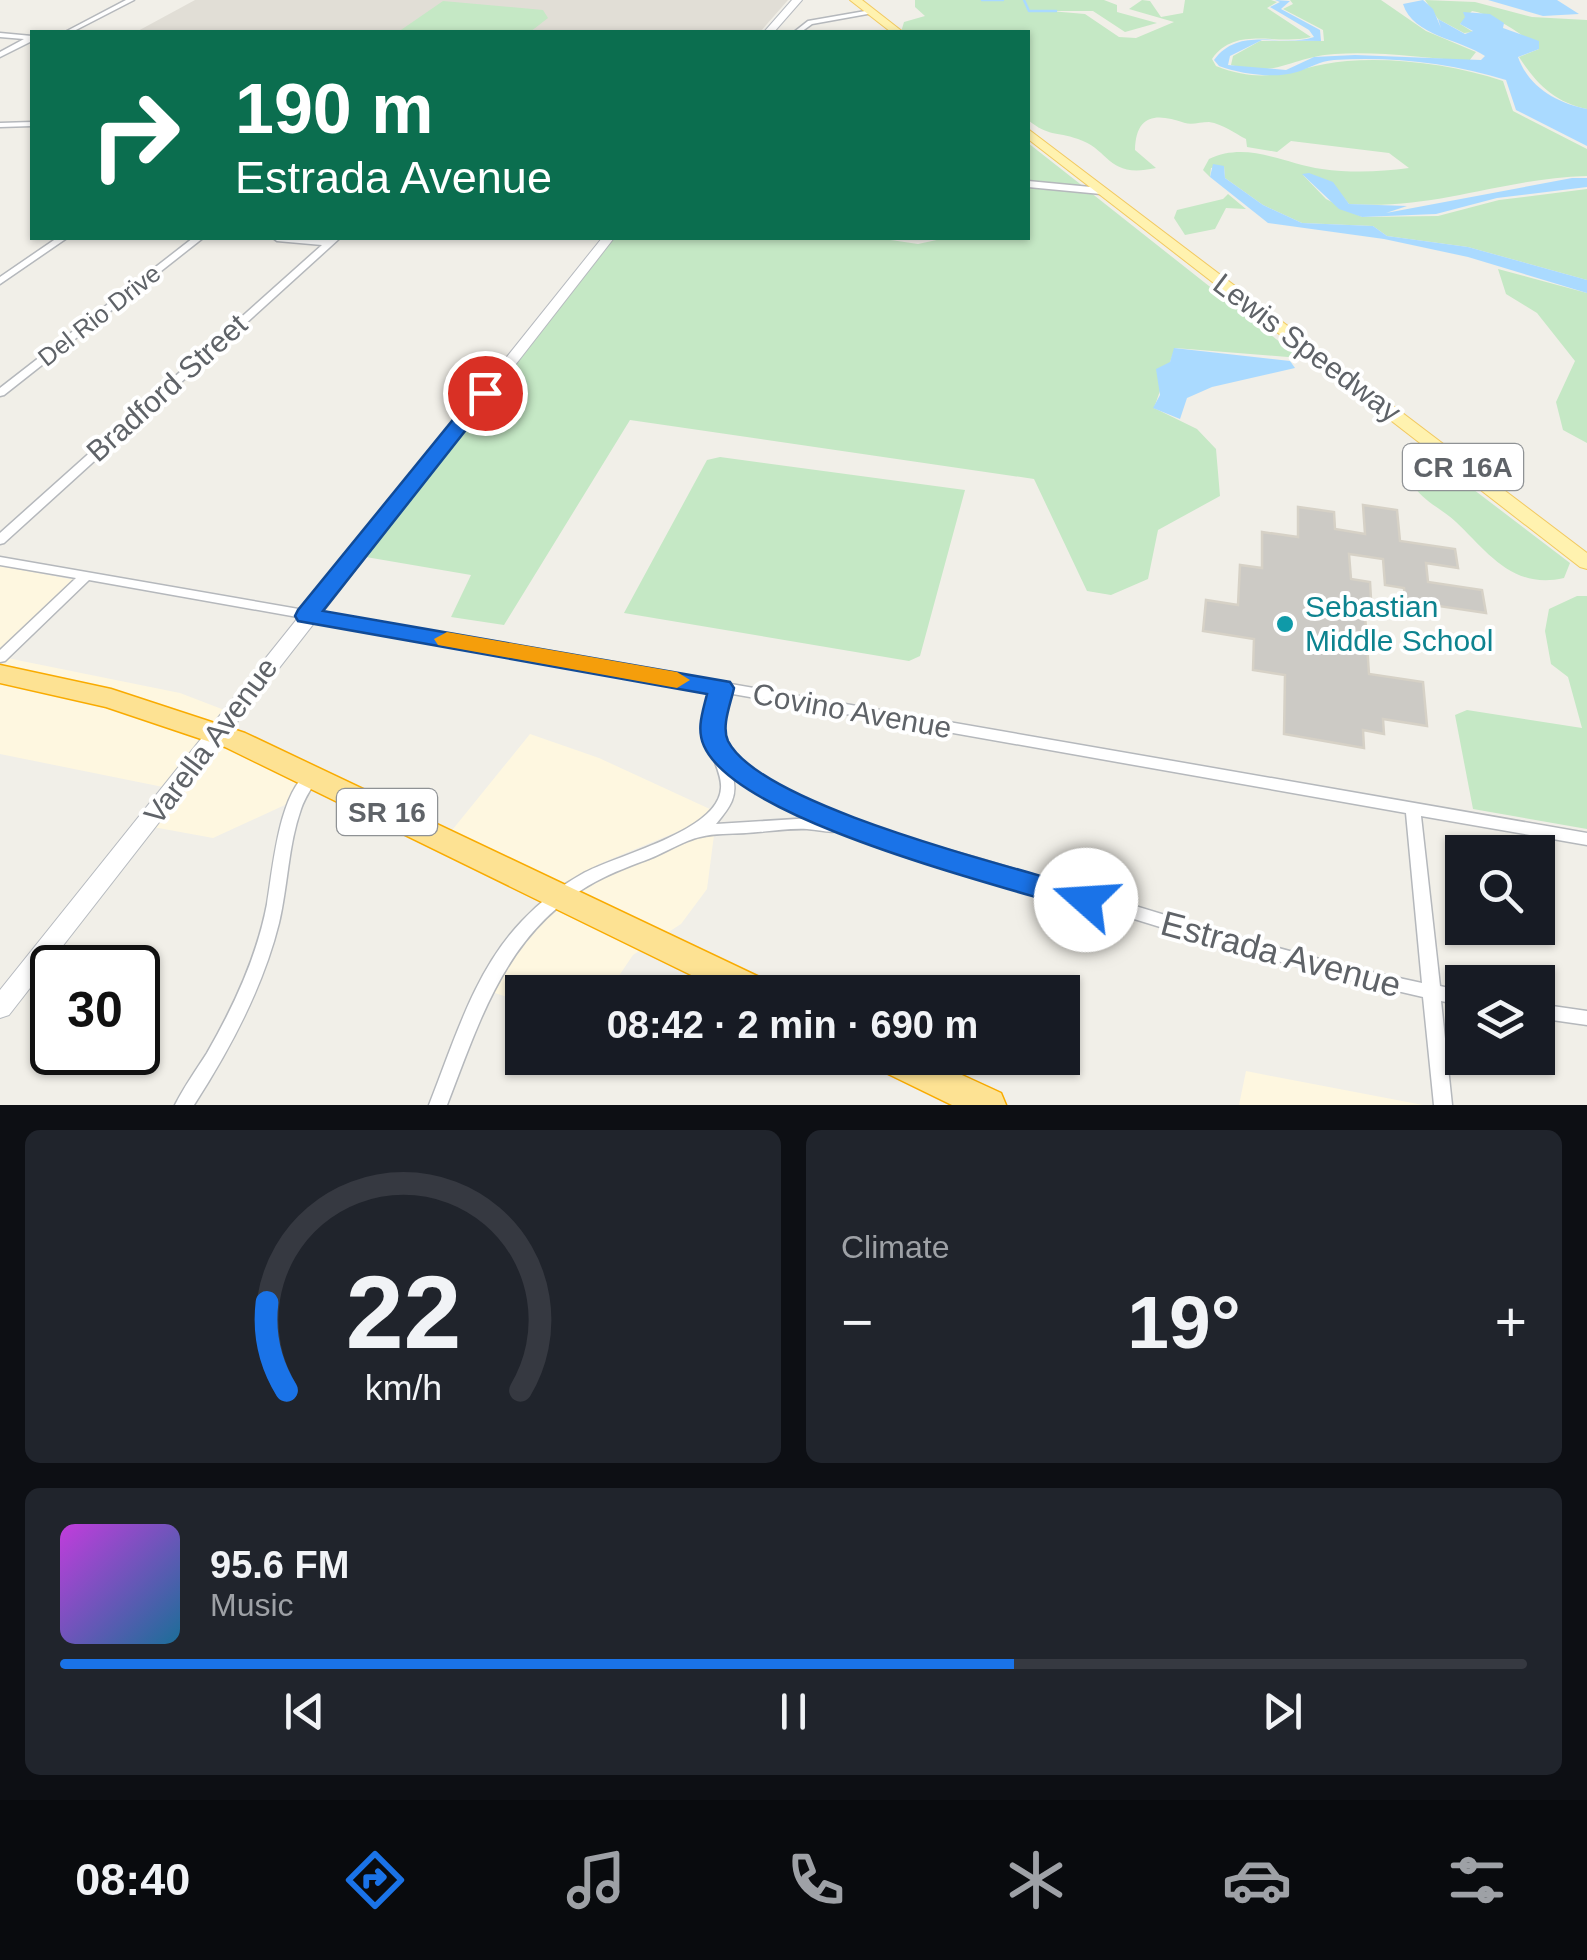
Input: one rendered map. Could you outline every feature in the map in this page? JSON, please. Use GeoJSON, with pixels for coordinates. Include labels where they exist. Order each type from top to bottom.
{"type":"FeatureCollection","features":[{"type":"Feature","properties":{"kind":"highway","name":"SR 16"},"geometry":{"type":"LineString","coordinates":[[0,674],[111,699],[218,733],[723,975]]}},
{"type":"Feature","properties":{"kind":"highway"},"geometry":{"type":"LineString","coordinates":[[926,1075],[988,1105]]}},
{"type":"Feature","properties":{"kind":"main road"},"geometry":{"type":"LineString","coordinates":[[855,0],[894,30]]}},
{"type":"Feature","properties":{"kind":"main road","name":"Lewis Speedway"},"geometry":{"type":"LineString","coordinates":[[1030,135],[1587,563]]}},
{"type":"Feature","properties":{"kind":"street"},"geometry":{"type":"LineString","coordinates":[[72,30],[132,0]]}},
{"type":"Feature","properties":{"kind":"street"},"geometry":{"type":"LineString","coordinates":[[772,30],[798,0]]}},
{"type":"Feature","properties":{"kind":"street"},"geometry":{"type":"LineString","coordinates":[[800,30],[810,22],[871,12]]}},
{"type":"Feature","properties":{"kind":"street"},"geometry":{"type":"LineString","coordinates":[[0,35],[30,38]]}},
{"type":"Feature","properties":{"kind":"street"},"geometry":{"type":"LineString","coordinates":[[0,54],[30,39]]}},
{"type":"Feature","properties":{"kind":"street"},"geometry":{"type":"LineString","coordinates":[[0,125],[30,124]]}},
{"type":"Feature","properties":{"kind":"street"},"geometry":{"type":"LineString","coordinates":[[1030,184],[1101,191]]}},
{"type":"Feature","properties":{"kind":"street"},"geometry":{"type":"LineString","coordinates":[[0,281],[59,240]]}},
{"type":"Feature","properties":{"kind":"street","name":"Del Rio Drive"},"geometry":{"type":"LineString","coordinates":[[0,393],[195,240]]}},
{"type":"Feature","properties":{"kind":"street","name":"Bradford Street"},"geometry":{"type":"LineString","coordinates":[[0,540],[332,240]]}},
{"type":"Feature","properties":{"kind":"street","name":"Varella Avenue"},"geometry":{"type":"LineString","coordinates":[[0,1008],[606,240]]}},
{"type":"Feature","properties":{"kind":"street"},"geometry":{"type":"LineString","coordinates":[[0,270],[14,272]]}},
{"type":"Feature","properties":{"kind":"street","name":"Covino Avenue"},"geometry":{"type":"LineString","coordinates":[[0,561],[1587,838]]}},
{"type":"Feature","properties":{"kind":"street"},"geometry":{"type":"LineString","coordinates":[[0,658],[85,577]]}},
{"type":"Feature","properties":{"kind":"street"},"geometry":{"type":"LineString","coordinates":[[439,1105],[474,1006],[493,969],[560,896],[603,870],[696,831],[716,817],[728,794],[712,725],[721,688]]}},
{"type":"Feature","properties":{"kind":"street","name":"Estrada Avenue"},"geometry":{"type":"LineString","coordinates":[[716,744],[746,775],[785,799],[857,829],[1199,934],[1445,995]]}},
{"type":"Feature","properties":{"kind":"street"},"geometry":{"type":"LineString","coordinates":[[184,1105],[224,1044],[246,994],[270,924],[296,795],[312,775]]}},
{"type":"Feature","properties":{"kind":"street"},"geometry":{"type":"LineString","coordinates":[[1413,808],[1443,1105]]}},
{"type":"Feature","properties":{"kind":"street"},"geometry":{"type":"LineString","coordinates":[[696,831],[804,823],[857,829]]}},
{"type":"Feature","properties":{"kind":"street"},"geometry":{"type":"LineString","coordinates":[[1555,1013],[1587,1018]]}},
{"type":"Feature","properties":{"kind":"shaded area"},"geometry":{"type":"Polygon","coordinates":[[[195,0],[788,0],[762,30],[140,30],[195,0]]]}},
{"type":"Feature","properties":{"kind":"shaded area"},"geometry":{"type":"Polygon","coordinates":[[[0,566],[75,580],[0,651],[0,566]]]}},
{"type":"Feature","properties":{"kind":"shaded area"},"geometry":{"type":"Polygon","coordinates":[[[7,658],[180,693],[227,711],[216,726],[0,668],[7,658]]]}},
{"type":"Feature","properties":{"kind":"shaded area"},"geometry":{"type":"Polygon","coordinates":[[[0,680],[50,690],[208,737],[168,788],[0,754],[0,680]]]}},
{"type":"Feature","properties":{"kind":"shaded area"},"geometry":{"type":"Polygon","coordinates":[[[530,734],[599,758],[712,810],[694,825],[599,864],[561,888],[449,834],[530,734]]]}},
{"type":"Feature","properties":{"kind":"shaded area"},"geometry":{"type":"Polygon","coordinates":[[[219,741],[302,778],[287,804],[213,838],[153,827],[219,741]]]}},
{"type":"Feature","properties":{"kind":"shaded area"},"geometry":{"type":"Polygon","coordinates":[[[714,835],[707,889],[681,924],[661,937],[574,895],[606,875],[697,837],[714,835]]]}},
{"type":"Feature","properties":{"kind":"shaded area"},"geometry":{"type":"Polygon","coordinates":[[[560,905],[645,947],[633,955],[619,975],[505,975],[505,996],[489,991],[539,925],[560,905]]]}},
{"type":"Feature","properties":{"kind":"shaded area"},"geometry":{"type":"Polygon","coordinates":[[[1246,1071],[1266,1075],[1423,1105],[1239,1105],[1246,1071]]]}},
{"type":"Feature","properties":{"kind":"green space"},"geometry":{"type":"Polygon","coordinates":[[[915,0],[1104,0],[1117,5],[1117,12],[1157,23],[1125,32],[1093,11],[1050,11],[1085,14],[1119,37],[1136,38],[1174,22],[1129,9],[1142,0],[1150,1],[1161,17],[1183,13],[1185,0],[1271,0],[1277,2],[1267,8],[1311,37],[1233,42],[1212,59],[1216,66],[1269,75],[1347,61],[1406,61],[1503,81],[1513,111],[1587,149],[1587,176],[1381,205],[1349,204],[1337,189],[1303,175],[1326,199],[1362,217],[1438,216],[1499,200],[1587,189],[1587,280],[1468,247],[1387,236],[1373,226],[1302,223],[1263,205],[1225,178],[1224,166],[1211,168],[1210,177],[1203,170],[1209,159],[1237,152],[1333,170],[1409,168],[1389,153],[1291,141],[1277,152],[1247,147],[1246,139],[1214,123],[1188,124],[1157,118],[1139,129],[1135,150],[1156,168],[1118,167],[1089,144],[1030,121],[1030,30],[902,30],[904,22],[925,16],[915,7],[915,0]]]}},
{"type":"Feature","properties":{"kind":"green space"},"geometry":{"type":"Polygon","coordinates":[[[1290,0],[1381,0],[1426,31],[1476,52],[1469,61],[1352,53],[1320,56],[1273,68],[1231,65],[1233,56],[1260,41],[1324,41],[1323,30],[1283,9],[1293,4],[1290,0]]]}},
{"type":"Feature","properties":{"kind":"green space"},"geometry":{"type":"Polygon","coordinates":[[[1425,0],[1475,2],[1532,17],[1587,20],[1587,109],[1565,102],[1539,83],[1519,57],[1539,49],[1516,31],[1472,11],[1460,24],[1473,32],[1464,33],[1438,19],[1425,0]]]}},
{"type":"Feature","properties":{"kind":"green space"},"geometry":{"type":"Polygon","coordinates":[[[443,1],[543,10],[548,18],[533,30],[401,30],[443,1]]]}},
{"type":"Feature","properties":{"kind":"green space"},"geometry":{"type":"Polygon","coordinates":[[[1030,145],[1084,187],[1030,182],[1030,145]]]}},
{"type":"Feature","properties":{"kind":"green space"},"geometry":{"type":"Polygon","coordinates":[[[1030,186],[1090,192],[1300,358],[1175,348],[1154,408],[1197,429],[1216,449],[1220,496],[1158,530],[1148,579],[1111,595],[1087,591],[1034,479],[630,420],[504,625],[451,617],[471,575],[360,556],[611,240],[891,240],[918,244],[937,240],[1030,240],[1030,186]]]}},
{"type":"Feature","properties":{"kind":"green space"},"geometry":{"type":"Polygon","coordinates":[[[1228,194],[1246,209],[1226,208],[1215,229],[1185,235],[1174,218],[1177,210],[1223,199],[1228,194]]]}},
{"type":"Feature","properties":{"kind":"green space"},"geometry":{"type":"Polygon","coordinates":[[[1498,269],[1587,293],[1587,443],[1563,430],[1556,402],[1575,361],[1537,313],[1506,294],[1498,269]]]}},
{"type":"Feature","properties":{"kind":"green space"},"geometry":{"type":"Polygon","coordinates":[[[720,457],[965,490],[920,656],[909,661],[624,613],[707,460],[720,457]]]}},
{"type":"Feature","properties":{"kind":"green space"},"geometry":{"type":"Polygon","coordinates":[[[1444,467],[1570,563],[1564,578],[1546,580],[1515,573],[1422,496],[1413,485],[1419,471],[1444,467]]]}},
{"type":"Feature","properties":{"kind":"green space"},"geometry":{"type":"Polygon","coordinates":[[[1577,596],[1587,596],[1587,829],[1473,809],[1455,715],[1467,710],[1582,728],[1568,677],[1551,664],[1545,631],[1549,609],[1577,596]]]}},
{"type":"Feature","properties":{"kind":"water"},"geometry":{"type":"Polygon","coordinates":[[[1275,0],[1290,1],[1281,9],[1320,30],[1321,41],[1262,40],[1314,37],[1270,7],[1280,2],[1275,0]]]}},
{"type":"Feature","properties":{"kind":"water"},"geometry":{"type":"Polygon","coordinates":[[[1423,0],[1433,9],[1441,28],[1438,19],[1465,34],[1473,31],[1460,24],[1465,17],[1463,12],[1490,14],[1504,23],[1503,28],[1539,41],[1539,49],[1518,57],[1523,68],[1546,92],[1587,109],[1587,146],[1516,110],[1506,80],[1464,69],[1377,59],[1329,61],[1297,72],[1268,75],[1219,66],[1214,60],[1224,49],[1248,40],[1262,40],[1230,56],[1228,65],[1286,70],[1314,57],[1355,55],[1481,60],[1485,56],[1417,23],[1403,4],[1423,0]]]}},
{"type":"Feature","properties":{"kind":"water"},"geometry":{"type":"Polygon","coordinates":[[[1488,0],[1557,0],[1579,14],[1543,16],[1488,0]]]}},
{"type":"Feature","properties":{"kind":"water"},"geometry":{"type":"Polygon","coordinates":[[[1213,164],[1224,166],[1225,178],[1263,205],[1302,223],[1373,226],[1387,236],[1468,247],[1587,280],[1587,293],[1468,257],[1384,239],[1268,223],[1210,177],[1213,164]]]}},
{"type":"Feature","properties":{"kind":"water"},"geometry":{"type":"Polygon","coordinates":[[[1302,174],[1333,182],[1349,204],[1407,206],[1386,213],[1572,178],[1587,178],[1587,187],[1497,198],[1436,214],[1362,217],[1339,209],[1302,174]]]}},
{"type":"Feature","properties":{"kind":"water"},"geometry":{"type":"Polygon","coordinates":[[[1174,348],[1290,361],[1295,368],[1212,387],[1187,398],[1180,419],[1153,408],[1160,395],[1156,369],[1170,362],[1174,348]]]}},
{"type":"Feature","properties":{"kind":"building","name":"Sebastian Middle School"},"geometry":{"type":"Polygon","coordinates":[[[1363,505],[1397,510],[1400,541],[1455,549],[1458,568],[1426,563],[1428,582],[1482,590],[1486,613],[1405,601],[1404,588],[1385,585],[1383,559],[1349,554],[1351,579],[1370,582],[1372,616],[1365,615],[1369,674],[1423,682],[1427,726],[1383,719],[1384,734],[1363,730],[1364,748],[1284,734],[1285,675],[1253,670],[1254,639],[1203,631],[1206,600],[1238,605],[1240,565],[1262,568],[1262,532],[1298,537],[1298,507],[1334,512],[1335,529],[1365,534],[1363,505]]]}},
{"type":"Feature","properties":{"kind":"waterway"},"geometry":{"type":"LineString","coordinates":[[982,0],[1003,0]]}},
{"type":"Feature","properties":{"kind":"waterway"},"geometry":{"type":"LineString","coordinates":[[1024,0],[1029,11],[1056,11]]}},
{"type":"Feature","properties":{"kind":"slow traffic"},"geometry":{"type":"LineString","coordinates":[[447,639],[677,680]]}},
{"type":"Feature","properties":{"kind":"place","name":"Sebastian Middle School"},"geometry":{"type":"Point","coordinates":[1285,624]}},
{"type":"Feature","properties":{"kind":"route"},"geometry":{"type":"LineString","coordinates":[[485,393],[306,616],[721,688],[712,725],[716,744],[746,775],[785,799],[838,823],[1086,900]]}}]}
